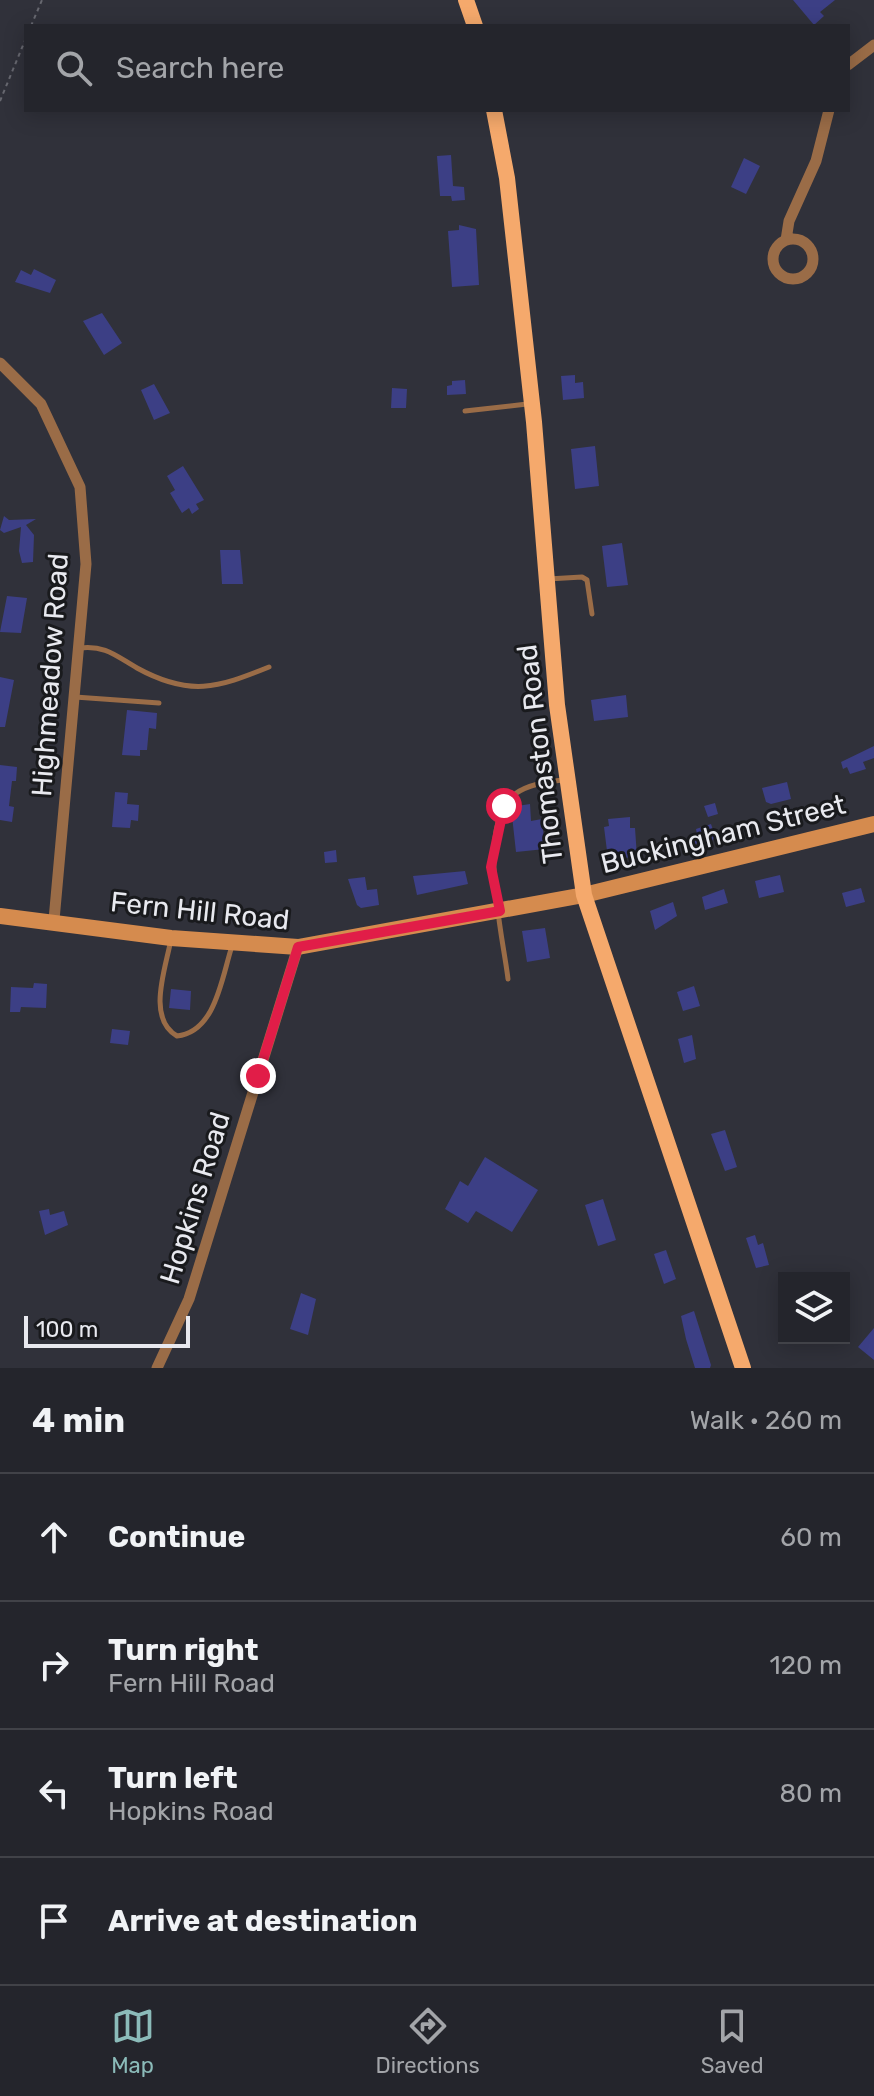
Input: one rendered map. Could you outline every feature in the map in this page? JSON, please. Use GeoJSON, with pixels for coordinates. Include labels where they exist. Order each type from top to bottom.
{"type":"FeatureCollection","features":[{"type":"Feature","properties":{"kind":"main road"},"geometry":{"type":"LineString","coordinates":[[466,0],[474,24]]}},
{"type":"Feature","properties":{"kind":"main road","name":"Thomaston Road"},"geometry":{"type":"LineString","coordinates":[[494,112],[507,178],[568,779],[584,895],[743,1368]]}},
{"type":"Feature","properties":{"kind":"street"},"geometry":{"type":"LineString","coordinates":[[850,63],[874,45]]}},
{"type":"Feature","properties":{"kind":"street"},"geometry":{"type":"LineString","coordinates":[[786,240],[789,221],[816,161],[828,112]]}},
{"type":"Feature","properties":{"kind":"street","name":"Highmeadow Road"},"geometry":{"type":"LineString","coordinates":[[0,363],[41,404],[80,487],[86,564],[54,920]]}},
{"type":"Feature","properties":{"kind":"street","name":"Buckingham Street"},"geometry":{"type":"LineString","coordinates":[[584,895],[874,824]]}},
{"type":"Feature","properties":{"kind":"street","name":"Fern Hill Road"},"geometry":{"type":"LineString","coordinates":[[0,916],[54,920],[171,938],[298,947],[584,895]]}},
{"type":"Feature","properties":{"kind":"street","name":"Hopkins Road"},"geometry":{"type":"LineString","coordinates":[[157,1368],[189,1299],[298,947]]}},
{"type":"Feature","properties":{"kind":"lane"},"geometry":{"type":"LineString","coordinates":[[465,411],[532,404]]}},
{"type":"Feature","properties":{"kind":"lane"},"geometry":{"type":"LineString","coordinates":[[547,579],[582,577],[588,584],[592,614]]}},
{"type":"Feature","properties":{"kind":"lane"},"geometry":{"type":"LineString","coordinates":[[79,648],[108,649],[152,675],[193,688],[218,687],[269,667]]}},
{"type":"Feature","properties":{"kind":"lane"},"geometry":{"type":"LineString","coordinates":[[74,697],[159,703]]}},
{"type":"Feature","properties":{"kind":"lane"},"geometry":{"type":"LineString","coordinates":[[508,979],[491,867],[504,806],[516,793],[568,779]]}},
{"type":"Feature","properties":{"kind":"lane"},"geometry":{"type":"LineString","coordinates":[[171,938],[160,1003],[161,1020],[177,1036],[189,1035],[207,1016],[233,943]]}},
{"type":"Feature","properties":{"kind":"path"},"geometry":{"type":"LineString","coordinates":[[32,24],[42,0]]}},
{"type":"Feature","properties":{"kind":"path"},"geometry":{"type":"LineString","coordinates":[[0,101],[24,43]]}},
{"type":"Feature","properties":{"kind":"building"},"geometry":{"type":"Polygon","coordinates":[[[793,0],[835,0],[820,12],[824,16],[813,24],[793,0]]]}},
{"type":"Feature","properties":{"kind":"building"},"geometry":{"type":"Polygon","coordinates":[[[451,155],[453,186],[464,187],[465,200],[452,201],[451,196],[440,196],[437,156],[451,155]]]}},
{"type":"Feature","properties":{"kind":"building"},"geometry":{"type":"Polygon","coordinates":[[[744,158],[760,166],[746,194],[731,187],[744,158]]]}},
{"type":"Feature","properties":{"kind":"building"},"geometry":{"type":"Polygon","coordinates":[[[459,225],[476,229],[479,285],[452,287],[448,231],[459,230],[459,225]]]}},
{"type":"Feature","properties":{"kind":"building"},"geometry":{"type":"Polygon","coordinates":[[[34,269],[56,280],[50,293],[15,282],[21,270],[31,275],[34,269]]]}},
{"type":"Feature","properties":{"kind":"building"},"geometry":{"type":"Polygon","coordinates":[[[102,313],[122,343],[104,355],[83,321],[102,313]]]}},
{"type":"Feature","properties":{"kind":"building"},"geometry":{"type":"Polygon","coordinates":[[[575,375],[575,383],[583,382],[584,398],[563,400],[561,376],[575,375]]]}},
{"type":"Feature","properties":{"kind":"building"},"geometry":{"type":"Polygon","coordinates":[[[465,380],[466,394],[447,395],[447,386],[452,385],[452,381],[465,380]]]}},
{"type":"Feature","properties":{"kind":"building"},"geometry":{"type":"Polygon","coordinates":[[[154,384],[170,413],[154,420],[141,390],[154,384]]]}},
{"type":"Feature","properties":{"kind":"building"},"geometry":{"type":"Polygon","coordinates":[[[392,388],[407,389],[406,408],[391,408],[392,388]]]}},
{"type":"Feature","properties":{"kind":"building"},"geometry":{"type":"Polygon","coordinates":[[[595,446],[599,486],[575,489],[571,449],[595,446]]]}},
{"type":"Feature","properties":{"kind":"building"},"geometry":{"type":"Polygon","coordinates":[[[183,466],[204,500],[196,504],[199,509],[192,514],[189,508],[182,513],[170,493],[175,490],[167,476],[183,466]]]}},
{"type":"Feature","properties":{"kind":"building"},"geometry":{"type":"Polygon","coordinates":[[[4,516],[9,520],[36,519],[26,525],[34,535],[33,562],[22,563],[19,551],[21,527],[4,533],[0,530],[4,516]]]}},
{"type":"Feature","properties":{"kind":"building"},"geometry":{"type":"Polygon","coordinates":[[[622,543],[628,585],[607,587],[602,546],[622,543]]]}},
{"type":"Feature","properties":{"kind":"building"},"geometry":{"type":"Polygon","coordinates":[[[220,550],[240,550],[243,584],[222,584],[220,550]]]}},
{"type":"Feature","properties":{"kind":"building"},"geometry":{"type":"Polygon","coordinates":[[[7,596],[27,598],[21,633],[0,632],[7,596]]]}},
{"type":"Feature","properties":{"kind":"building"},"geometry":{"type":"Polygon","coordinates":[[[0,677],[14,680],[5,727],[0,727],[0,677]]]}},
{"type":"Feature","properties":{"kind":"building"},"geometry":{"type":"Polygon","coordinates":[[[626,695],[628,717],[594,721],[591,700],[626,695]]]}},
{"type":"Feature","properties":{"kind":"building"},"geometry":{"type":"Polygon","coordinates":[[[127,710],[157,713],[156,729],[149,728],[147,750],[140,750],[140,756],[122,755],[127,710]]]}},
{"type":"Feature","properties":{"kind":"building"},"geometry":{"type":"Polygon","coordinates":[[[874,746],[874,758],[863,762],[866,769],[850,774],[847,767],[843,769],[841,762],[874,746]]]}},
{"type":"Feature","properties":{"kind":"building"},"geometry":{"type":"Polygon","coordinates":[[[0,765],[17,767],[9,806],[14,807],[12,822],[0,820],[0,765]]]}},
{"type":"Feature","properties":{"kind":"building"},"geometry":{"type":"Polygon","coordinates":[[[787,782],[791,799],[771,804],[766,802],[762,788],[787,782]]]}},
{"type":"Feature","properties":{"kind":"building"},"geometry":{"type":"Polygon","coordinates":[[[115,792],[128,793],[127,804],[139,805],[138,821],[131,820],[130,828],[112,827],[115,792]]]}},
{"type":"Feature","properties":{"kind":"building"},"geometry":{"type":"Polygon","coordinates":[[[715,803],[718,814],[708,817],[704,806],[715,803]]]}},
{"type":"Feature","properties":{"kind":"building"},"geometry":{"type":"Polygon","coordinates":[[[530,804],[531,821],[542,819],[545,849],[516,852],[511,807],[530,804]]]}},
{"type":"Feature","properties":{"kind":"building"},"geometry":{"type":"Polygon","coordinates":[[[630,817],[630,828],[635,828],[637,857],[608,859],[604,827],[609,826],[608,819],[630,817]]]}},
{"type":"Feature","properties":{"kind":"building"},"geometry":{"type":"Polygon","coordinates":[[[711,824],[715,836],[712,841],[694,844],[691,836],[697,834],[696,829],[711,824]]]}},
{"type":"Feature","properties":{"kind":"building"},"geometry":{"type":"Polygon","coordinates":[[[336,850],[337,862],[325,863],[324,852],[336,850]]]}},
{"type":"Feature","properties":{"kind":"building"},"geometry":{"type":"Polygon","coordinates":[[[465,871],[468,884],[417,895],[413,876],[465,871]]]}},
{"type":"Feature","properties":{"kind":"building"},"geometry":{"type":"Polygon","coordinates":[[[780,875],[784,892],[759,898],[755,881],[780,875]]]}},
{"type":"Feature","properties":{"kind":"building"},"geometry":{"type":"Polygon","coordinates":[[[365,877],[367,890],[377,889],[379,905],[361,908],[357,905],[348,879],[365,877]]]}},
{"type":"Feature","properties":{"kind":"building"},"geometry":{"type":"Polygon","coordinates":[[[861,888],[865,902],[846,907],[842,893],[861,888]]]}},
{"type":"Feature","properties":{"kind":"building"},"geometry":{"type":"Polygon","coordinates":[[[724,889],[728,903],[705,910],[702,897],[724,889]]]}},
{"type":"Feature","properties":{"kind":"building"},"geometry":{"type":"Polygon","coordinates":[[[673,902],[677,916],[655,930],[650,911],[673,902]]]}},
{"type":"Feature","properties":{"kind":"building"},"geometry":{"type":"Polygon","coordinates":[[[545,928],[550,958],[527,962],[522,931],[545,928]]]}},
{"type":"Feature","properties":{"kind":"building"},"geometry":{"type":"Polygon","coordinates":[[[34,983],[47,984],[46,1008],[21,1007],[20,1012],[10,1012],[11,987],[33,988],[34,983]]]}},
{"type":"Feature","properties":{"kind":"building"},"geometry":{"type":"Polygon","coordinates":[[[694,986],[700,1006],[683,1011],[677,992],[694,986]]]}},
{"type":"Feature","properties":{"kind":"building"},"geometry":{"type":"Polygon","coordinates":[[[171,989],[191,991],[190,1010],[169,1008],[171,989]]]}},
{"type":"Feature","properties":{"kind":"building"},"geometry":{"type":"Polygon","coordinates":[[[112,1029],[130,1031],[128,1045],[110,1043],[112,1029]]]}},
{"type":"Feature","properties":{"kind":"building"},"geometry":{"type":"Polygon","coordinates":[[[692,1035],[696,1059],[684,1063],[678,1039],[692,1035]]]}},
{"type":"Feature","properties":{"kind":"building"},"geometry":{"type":"Polygon","coordinates":[[[725,1130],[737,1167],[725,1171],[711,1134],[725,1130]]]}},
{"type":"Feature","properties":{"kind":"building"},"geometry":{"type":"Polygon","coordinates":[[[485,1157],[538,1190],[512,1232],[476,1211],[468,1223],[445,1209],[460,1181],[468,1186],[485,1157]]]}},
{"type":"Feature","properties":{"kind":"building"},"geometry":{"type":"Polygon","coordinates":[[[603,1199],[616,1240],[598,1246],[585,1205],[603,1199]]]}},
{"type":"Feature","properties":{"kind":"building"},"geometry":{"type":"Polygon","coordinates":[[[49,1209],[50,1215],[64,1211],[68,1225],[45,1235],[39,1211],[49,1209]]]}},
{"type":"Feature","properties":{"kind":"building"},"geometry":{"type":"Polygon","coordinates":[[[755,1235],[758,1245],[763,1243],[769,1265],[756,1268],[746,1238],[755,1235]]]}},
{"type":"Feature","properties":{"kind":"building"},"geometry":{"type":"Polygon","coordinates":[[[666,1250],[676,1279],[664,1284],[654,1254],[666,1250]]]}},
{"type":"Feature","properties":{"kind":"building"},"geometry":{"type":"Polygon","coordinates":[[[301,1293],[316,1299],[308,1335],[290,1329],[301,1293]]]}},
{"type":"Feature","properties":{"kind":"building"},"geometry":{"type":"Polygon","coordinates":[[[694,1311],[710,1368],[695,1368],[686,1339],[681,1316],[694,1311]]]}},
{"type":"Feature","properties":{"kind":"building"},"geometry":{"type":"Polygon","coordinates":[[[874,1328],[874,1360],[858,1347],[874,1328]]]}},
{"type":"Feature","properties":{"kind":"route"},"geometry":{"type":"LineString","coordinates":[[258,1076],[298,947],[500,911],[491,867],[504,806]]}}]}
